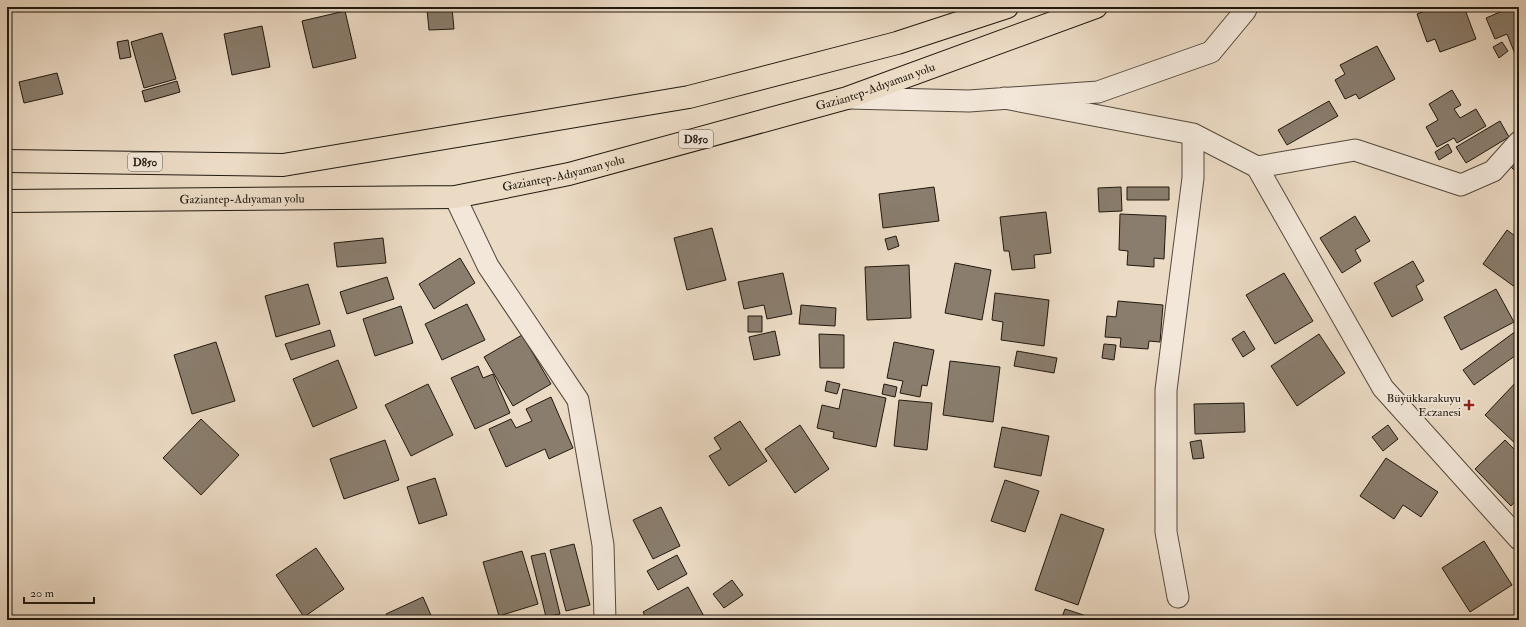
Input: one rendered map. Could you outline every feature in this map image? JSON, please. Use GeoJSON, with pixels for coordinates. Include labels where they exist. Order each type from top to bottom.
{"type":"FeatureCollection","features":[{"type":"Feature","properties":{"kind":"highway","name":"D850"},"geometry":{"type":"LineString","coordinates":[[7,161],[283,165],[689,97],[897,43],[1007,7]]}},
{"type":"Feature","properties":{"kind":"highway","name":"Gaziantep-Adıyaman yolu"},"geometry":{"type":"LineString","coordinates":[[7,201],[454,197],[569,174],[847,98],[1096,7]]}},
{"type":"Feature","properties":{"kind":"street"},"geometry":{"type":"LineString","coordinates":[[847,98],[969,101],[1098,92],[1211,52],[1247,7]]}},
{"type":"Feature","properties":{"kind":"street"},"geometry":{"type":"LineString","coordinates":[[1004,98],[1193,134],[1257,167],[1383,388],[1519,539]]}},
{"type":"Feature","properties":{"kind":"street"},"geometry":{"type":"LineString","coordinates":[[1178,597],[1166,532],[1166,390],[1193,178],[1193,134]]}},
{"type":"Feature","properties":{"kind":"street"},"geometry":{"type":"LineString","coordinates":[[1257,167],[1355,150],[1461,185],[1493,171],[1519,142]]}},
{"type":"Feature","properties":{"kind":"street"},"geometry":{"type":"LineString","coordinates":[[454,197],[488,266],[578,400],[603,545],[605,620]]}},
{"type":"Feature","properties":{"kind":"building"},"geometry":{"type":"Polygon","coordinates":[[[1435,7],[1464,7],[1476,39],[1440,52],[1435,39],[1427,42],[1417,14],[1435,7]]]}},
{"type":"Feature","properties":{"kind":"building"},"geometry":{"type":"Polygon","coordinates":[[[1512,7],[1519,7],[1519,52],[1515,54],[1507,34],[1495,39],[1486,18],[1512,7]]]}},
{"type":"Feature","properties":{"kind":"building"},"geometry":{"type":"Polygon","coordinates":[[[452,8],[454,29],[429,30],[427,10],[452,8]]]}},
{"type":"Feature","properties":{"kind":"building"},"geometry":{"type":"Polygon","coordinates":[[[345,11],[356,58],[313,68],[302,21],[345,11]]]}},
{"type":"Feature","properties":{"kind":"building"},"geometry":{"type":"Polygon","coordinates":[[[262,26],[270,67],[232,75],[224,34],[262,26]]]}},
{"type":"Feature","properties":{"kind":"building"},"geometry":{"type":"Polygon","coordinates":[[[162,33],[176,79],[144,88],[131,42],[162,33]]]}},
{"type":"Feature","properties":{"kind":"building"},"geometry":{"type":"Polygon","coordinates":[[[128,40],[131,57],[120,59],[117,42],[128,40]]]}},
{"type":"Feature","properties":{"kind":"building"},"geometry":{"type":"Polygon","coordinates":[[[1502,42],[1508,51],[1499,58],[1493,47],[1502,42]]]}},
{"type":"Feature","properties":{"kind":"building"},"geometry":{"type":"Polygon","coordinates":[[[1377,46],[1395,79],[1359,99],[1356,94],[1345,99],[1335,80],[1345,74],[1340,65],[1377,46]]]}},
{"type":"Feature","properties":{"kind":"building"},"geometry":{"type":"Polygon","coordinates":[[[57,73],[63,94],[24,103],[19,82],[57,73]]]}},
{"type":"Feature","properties":{"kind":"building"},"geometry":{"type":"Polygon","coordinates":[[[177,81],[180,92],[145,102],[142,91],[177,81]]]}},
{"type":"Feature","properties":{"kind":"building"},"geometry":{"type":"Polygon","coordinates":[[[1452,90],[1461,105],[1454,109],[1460,118],[1476,109],[1486,126],[1457,143],[1454,138],[1437,147],[1426,127],[1438,120],[1429,104],[1452,90]]]}},
{"type":"Feature","properties":{"kind":"building"},"geometry":{"type":"Polygon","coordinates":[[[1329,101],[1338,116],[1287,145],[1278,130],[1329,101]]]}},
{"type":"Feature","properties":{"kind":"building"},"geometry":{"type":"Polygon","coordinates":[[[1500,121],[1509,137],[1466,163],[1456,147],[1500,121]]]}},
{"type":"Feature","properties":{"kind":"building"},"geometry":{"type":"Polygon","coordinates":[[[1448,144],[1452,152],[1439,160],[1435,152],[1448,144]]]}},
{"type":"Feature","properties":{"kind":"building"},"geometry":{"type":"Polygon","coordinates":[[[1519,152],[1519,175],[1508,164],[1519,152]]]}},
{"type":"Feature","properties":{"kind":"building"},"geometry":{"type":"Polygon","coordinates":[[[934,187],[939,221],[883,228],[879,194],[934,187]]]}},
{"type":"Feature","properties":{"kind":"building"},"geometry":{"type":"Polygon","coordinates":[[[1121,187],[1122,211],[1099,212],[1098,188],[1121,187]]]}},
{"type":"Feature","properties":{"kind":"building"},"geometry":{"type":"Polygon","coordinates":[[[1127,187],[1169,187],[1169,200],[1127,200],[1127,187]]]}},
{"type":"Feature","properties":{"kind":"building"},"geometry":{"type":"Polygon","coordinates":[[[1046,212],[1051,253],[1034,255],[1035,268],[1012,270],[1009,251],[1004,251],[1000,217],[1046,212]]]}},
{"type":"Feature","properties":{"kind":"building"},"geometry":{"type":"Polygon","coordinates":[[[1120,214],[1166,216],[1164,259],[1154,258],[1154,267],[1127,265],[1128,251],[1119,250],[1120,214]]]}},
{"type":"Feature","properties":{"kind":"building"},"geometry":{"type":"Polygon","coordinates":[[[1355,216],[1370,241],[1355,250],[1361,261],[1342,273],[1320,238],[1355,216]]]}},
{"type":"Feature","properties":{"kind":"building"},"geometry":{"type":"Polygon","coordinates":[[[712,228],[726,280],[687,290],[674,238],[712,228]]]}},
{"type":"Feature","properties":{"kind":"building"},"geometry":{"type":"Polygon","coordinates":[[[1507,230],[1519,239],[1519,290],[1483,264],[1507,230]]]}},
{"type":"Feature","properties":{"kind":"building"},"geometry":{"type":"Polygon","coordinates":[[[896,236],[899,246],[888,250],[885,239],[896,236]]]}},
{"type":"Feature","properties":{"kind":"building"},"geometry":{"type":"Polygon","coordinates":[[[383,238],[386,263],[337,267],[334,243],[383,238]]]}},
{"type":"Feature","properties":{"kind":"building"},"geometry":{"type":"Polygon","coordinates":[[[460,258],[475,283],[434,309],[419,284],[460,258]]]}},
{"type":"Feature","properties":{"kind":"building"},"geometry":{"type":"Polygon","coordinates":[[[1413,261],[1424,281],[1416,286],[1423,300],[1392,317],[1374,283],[1413,261]]]}},
{"type":"Feature","properties":{"kind":"building"},"geometry":{"type":"Polygon","coordinates":[[[955,263],[991,270],[982,320],[945,313],[955,263]]]}},
{"type":"Feature","properties":{"kind":"building"},"geometry":{"type":"Polygon","coordinates":[[[909,265],[911,318],[867,320],[865,267],[909,265]]]}},
{"type":"Feature","properties":{"kind":"building"},"geometry":{"type":"Polygon","coordinates":[[[783,273],[792,314],[767,319],[764,305],[744,309],[738,282],[783,273]]]}},
{"type":"Feature","properties":{"kind":"building"},"geometry":{"type":"Polygon","coordinates":[[[1284,273],[1313,321],[1275,344],[1246,295],[1284,273]]]}},
{"type":"Feature","properties":{"kind":"building"},"geometry":{"type":"Polygon","coordinates":[[[387,277],[394,299],[347,314],[340,292],[387,277]]]}},
{"type":"Feature","properties":{"kind":"building"},"geometry":{"type":"Polygon","coordinates":[[[308,284],[320,324],[276,337],[265,296],[308,284]]]}},
{"type":"Feature","properties":{"kind":"building"},"geometry":{"type":"Polygon","coordinates":[[[1496,289],[1514,322],[1461,350],[1444,317],[1496,289]]]}},
{"type":"Feature","properties":{"kind":"building"},"geometry":{"type":"Polygon","coordinates":[[[995,293],[1049,300],[1044,346],[1001,340],[1003,322],[992,320],[995,293]]]}},
{"type":"Feature","properties":{"kind":"building"},"geometry":{"type":"Polygon","coordinates":[[[1118,301],[1163,305],[1160,342],[1149,341],[1148,349],[1120,347],[1121,338],[1105,337],[1107,316],[1116,317],[1118,301]]]}},
{"type":"Feature","properties":{"kind":"building"},"geometry":{"type":"Polygon","coordinates":[[[467,304],[485,340],[442,360],[425,324],[467,304]]]}},
{"type":"Feature","properties":{"kind":"building"},"geometry":{"type":"Polygon","coordinates":[[[801,305],[836,308],[835,326],[799,324],[801,305]]]}},
{"type":"Feature","properties":{"kind":"building"},"geometry":{"type":"Polygon","coordinates":[[[401,306],[413,343],[375,356],[363,319],[401,306]]]}},
{"type":"Feature","properties":{"kind":"building"},"geometry":{"type":"Polygon","coordinates":[[[748,316],[762,316],[762,332],[748,332],[748,316]]]}},
{"type":"Feature","properties":{"kind":"building"},"geometry":{"type":"Polygon","coordinates":[[[330,330],[335,346],[291,360],[285,344],[330,330]]]}},
{"type":"Feature","properties":{"kind":"building"},"geometry":{"type":"Polygon","coordinates":[[[775,331],[780,355],[754,360],[749,337],[775,331]]]}},
{"type":"Feature","properties":{"kind":"building"},"geometry":{"type":"Polygon","coordinates":[[[1244,331],[1255,349],[1243,357],[1232,339],[1244,331]]]}},
{"type":"Feature","properties":{"kind":"building"},"geometry":{"type":"Polygon","coordinates":[[[1516,331],[1519,336],[1519,353],[1474,385],[1463,370],[1516,331]]]}},
{"type":"Feature","properties":{"kind":"building"},"geometry":{"type":"Polygon","coordinates":[[[819,334],[844,335],[844,368],[820,368],[819,334]]]}},
{"type":"Feature","properties":{"kind":"building"},"geometry":{"type":"Polygon","coordinates":[[[1319,334],[1345,373],[1297,406],[1271,366],[1319,334]]]}},
{"type":"Feature","properties":{"kind":"building"},"geometry":{"type":"Polygon","coordinates":[[[522,335],[551,384],[513,406],[484,357],[522,335]]]}},
{"type":"Feature","properties":{"kind":"building"},"geometry":{"type":"Polygon","coordinates":[[[216,342],[235,401],[192,414],[174,355],[216,342]]]}},
{"type":"Feature","properties":{"kind":"building"},"geometry":{"type":"Polygon","coordinates":[[[894,342],[934,350],[927,386],[922,385],[920,397],[900,393],[903,381],[887,378],[894,342]]]}},
{"type":"Feature","properties":{"kind":"building"},"geometry":{"type":"Polygon","coordinates":[[[1104,344],[1116,345],[1114,360],[1102,358],[1104,344]]]}},
{"type":"Feature","properties":{"kind":"building"},"geometry":{"type":"Polygon","coordinates":[[[1017,351],[1057,358],[1054,373],[1014,366],[1017,351]]]}},
{"type":"Feature","properties":{"kind":"building"},"geometry":{"type":"Polygon","coordinates":[[[338,360],[357,408],[313,427],[293,379],[338,360]]]}},
{"type":"Feature","properties":{"kind":"building"},"geometry":{"type":"Polygon","coordinates":[[[950,361],[1000,367],[993,422],[943,415],[950,361]]]}},
{"type":"Feature","properties":{"kind":"building"},"geometry":{"type":"Polygon","coordinates":[[[478,366],[483,378],[493,374],[510,413],[475,429],[451,378],[478,366]]]}},
{"type":"Feature","properties":{"kind":"building"},"geometry":{"type":"Polygon","coordinates":[[[1519,379],[1519,447],[1485,415],[1519,379]]]}},
{"type":"Feature","properties":{"kind":"building"},"geometry":{"type":"Polygon","coordinates":[[[827,381],[840,384],[837,394],[825,391],[827,381]]]}},
{"type":"Feature","properties":{"kind":"building"},"geometry":{"type":"Polygon","coordinates":[[[428,384],[453,435],[411,456],[385,405],[428,384]]]}},
{"type":"Feature","properties":{"kind":"building"},"geometry":{"type":"Polygon","coordinates":[[[884,384],[897,387],[895,397],[882,394],[884,384]]]}},
{"type":"Feature","properties":{"kind":"building"},"geometry":{"type":"Polygon","coordinates":[[[843,389],[886,398],[876,447],[833,438],[834,432],[817,428],[822,405],[839,409],[843,389]]]}},
{"type":"Feature","properties":{"kind":"building"},"geometry":{"type":"Polygon","coordinates":[[[551,397],[573,448],[549,459],[545,449],[506,467],[489,429],[511,419],[516,428],[532,421],[526,409],[551,397]]]}},
{"type":"Feature","properties":{"kind":"building"},"geometry":{"type":"Polygon","coordinates":[[[899,400],[932,403],[927,450],[894,446],[899,400]]]}},
{"type":"Feature","properties":{"kind":"building"},"geometry":{"type":"Polygon","coordinates":[[[1244,403],[1245,432],[1195,434],[1194,404],[1244,403]]]}},
{"type":"Feature","properties":{"kind":"building"},"geometry":{"type":"Polygon","coordinates":[[[201,419],[239,455],[201,495],[163,458],[201,419]]]}},
{"type":"Feature","properties":{"kind":"building"},"geometry":{"type":"Polygon","coordinates":[[[740,421],[767,461],[729,486],[709,456],[721,449],[714,438],[740,421]]]}},
{"type":"Feature","properties":{"kind":"building"},"geometry":{"type":"Polygon","coordinates":[[[800,425],[829,469],[795,493],[765,449],[800,425]]]}},
{"type":"Feature","properties":{"kind":"building"},"geometry":{"type":"Polygon","coordinates":[[[1388,425],[1398,439],[1383,451],[1372,437],[1388,425]]]}},
{"type":"Feature","properties":{"kind":"building"},"geometry":{"type":"Polygon","coordinates":[[[1002,427],[1049,436],[1041,476],[994,467],[1002,427]]]}},
{"type":"Feature","properties":{"kind":"building"},"geometry":{"type":"Polygon","coordinates":[[[385,440],[399,480],[344,499],[330,459],[385,440]]]}},
{"type":"Feature","properties":{"kind":"building"},"geometry":{"type":"Polygon","coordinates":[[[1201,440],[1204,458],[1193,459],[1190,442],[1201,440]]]}},
{"type":"Feature","properties":{"kind":"building"},"geometry":{"type":"Polygon","coordinates":[[[1505,440],[1519,454],[1519,497],[1511,506],[1475,469],[1505,440]]]}},
{"type":"Feature","properties":{"kind":"building"},"geometry":{"type":"Polygon","coordinates":[[[1386,458],[1438,492],[1421,517],[1403,505],[1394,519],[1360,496],[1386,458]]]}},
{"type":"Feature","properties":{"kind":"building"},"geometry":{"type":"Polygon","coordinates":[[[435,478],[447,515],[419,524],[407,487],[435,478]]]}},
{"type":"Feature","properties":{"kind":"building"},"geometry":{"type":"Polygon","coordinates":[[[1005,480],[1039,491],[1025,532],[991,521],[1005,480]]]}},
{"type":"Feature","properties":{"kind":"building"},"geometry":{"type":"Polygon","coordinates":[[[661,507],[680,546],[653,559],[633,520],[661,507]]]}},
{"type":"Feature","properties":{"kind":"building"},"geometry":{"type":"Polygon","coordinates":[[[1061,514],[1104,529],[1078,605],[1035,590],[1061,514]]]}},
{"type":"Feature","properties":{"kind":"building"},"geometry":{"type":"Polygon","coordinates":[[[1484,541],[1512,585],[1470,612],[1442,568],[1484,541]]]}},
{"type":"Feature","properties":{"kind":"building"},"geometry":{"type":"Polygon","coordinates":[[[574,544],[590,605],[566,611],[550,550],[574,544]]]}},
{"type":"Feature","properties":{"kind":"building"},"geometry":{"type":"Polygon","coordinates":[[[316,548],[344,589],[304,617],[276,575],[316,548]]]}},
{"type":"Feature","properties":{"kind":"building"},"geometry":{"type":"Polygon","coordinates":[[[522,551],[538,604],[499,616],[483,562],[522,551]]]}},
{"type":"Feature","properties":{"kind":"building"},"geometry":{"type":"Polygon","coordinates":[[[545,553],[560,614],[546,617],[531,556],[545,553]]]}},
{"type":"Feature","properties":{"kind":"building"},"geometry":{"type":"Polygon","coordinates":[[[677,555],[687,574],[658,590],[647,571],[677,555]]]}},
{"type":"Feature","properties":{"kind":"building"},"geometry":{"type":"Polygon","coordinates":[[[732,580],[743,595],[724,608],[713,594],[732,580]]]}},
{"type":"Feature","properties":{"kind":"building"},"geometry":{"type":"Polygon","coordinates":[[[688,587],[706,620],[647,620],[643,612],[688,587]]]}},
{"type":"Feature","properties":{"kind":"building"},"geometry":{"type":"Polygon","coordinates":[[[423,597],[433,620],[389,620],[386,614],[423,597]]]}},
{"type":"Feature","properties":{"kind":"building"},"geometry":{"type":"Polygon","coordinates":[[[1065,609],[1099,620],[1061,620],[1065,609]]]}},
{"type":"Feature","properties":{"kind":"place","name":"Büyükkarakuyu Eczanesi"},"geometry":{"type":"Point","coordinates":[1469,405]}}]}
